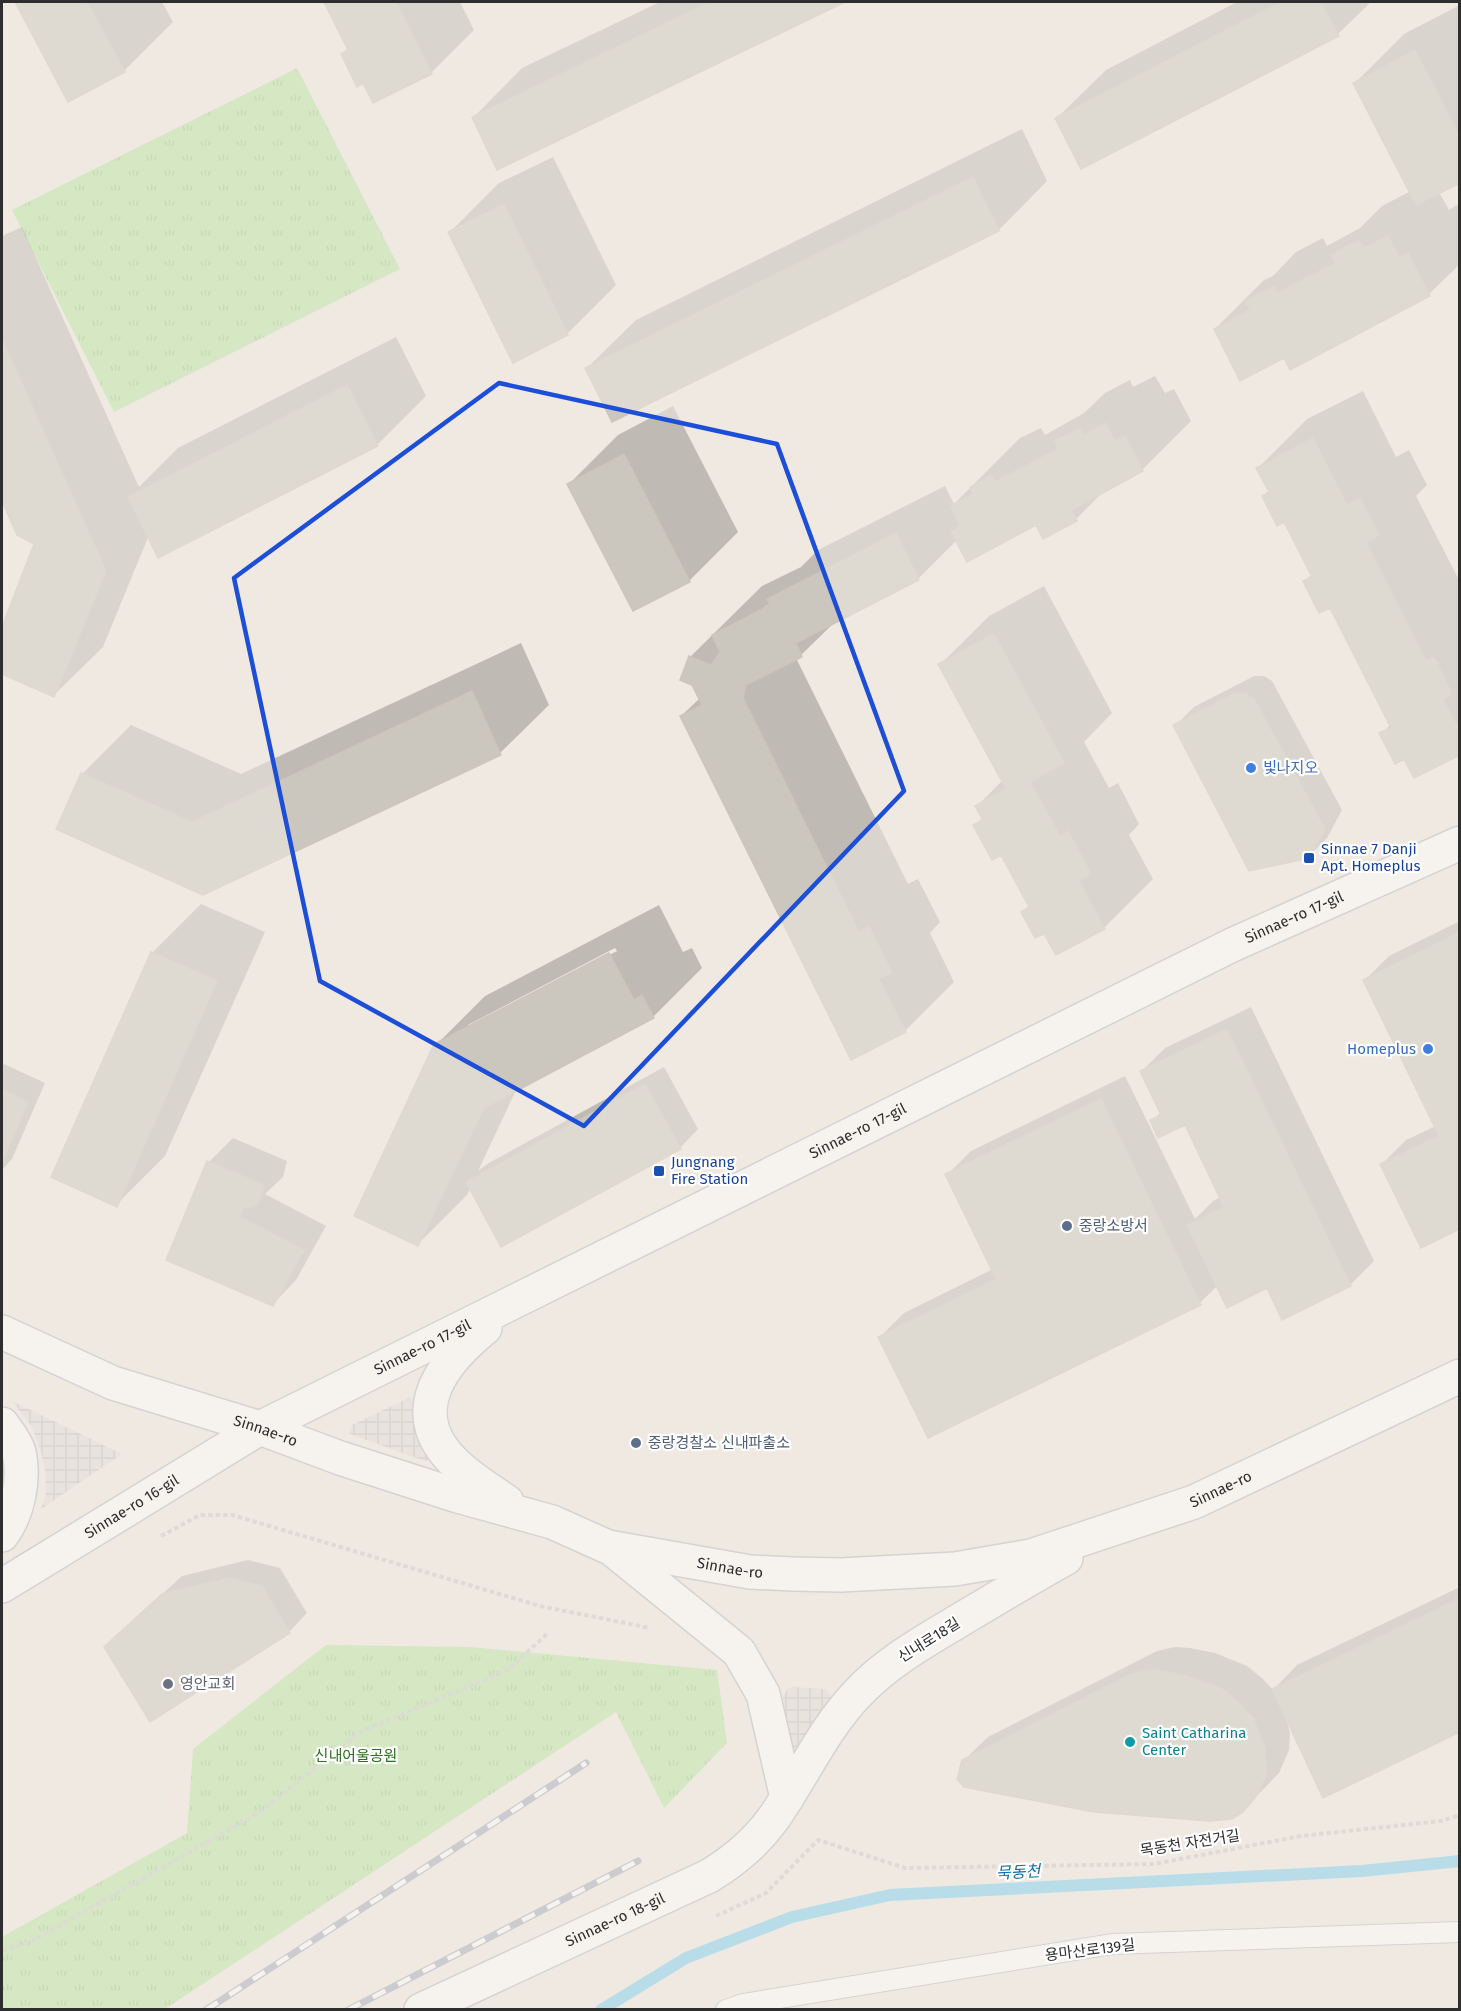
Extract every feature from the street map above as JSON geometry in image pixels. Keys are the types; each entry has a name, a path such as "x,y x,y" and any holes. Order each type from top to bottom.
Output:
{"street":[{"name":"Sinnae-ro 17-gil","path":"260,1428 1232,945 1460,843"},
{"path":"523,1298 464,1346 436,1383 430,1404 433,1428 451,1460 526,1516"},
{"name":"Sinnae-ro","path":"2,1332 113,1383 260,1428 340,1458 458,1496 552,1522 608,1547 750,1572 841,1575 955,1569 1031,1556 1194,1502 1460,1376"},
{"path":"2,1424 19,1453 17,1504 2,1535"},
{"name":"Sinnae-ro 16-gil","path":"2,1586 260,1428"},
{"name":"신내로18길","path":"787,1798 828,1730 846,1705 872,1679 907,1651 1114,1529"},
{"path":"608,1547 740,1652 763,1694 787,1798"},
{"name":"Sinnae-ro 18-gil","path":"421,2010 460,2001 709,1876 729,1864 744,1851 772,1820 787,1798"}],"lane":[{"name":"용마산로139길","path":"726,2010 743,2004 1112,1944 1460,1932"}],"path":[{"path":"162,1536 200,1515 232,1515 540,1606 658,1630"},
{"path":"2,1950 30,1942 259,1813 360,1732 508,1670 547,1634"},
{"name":"목동천 자전거길","path":"818,1840 905,1868 1154,1864 1302,1836 1441,1821 1460,1815"}],"highlighted area":[{"path":"499,383 777,444 904,791 584,1126 320,981 234,578"}],"green space":[{"path":"297,68 400,269 114,412 12,210"},
{"name":"신내어울공원","path":"326,1645 471,1647 717,1670 727,1743 664,1808 616,1712 165,2009 2,2009 2,1937 187,1833 193,1749"}],"shaded area":[{"path":"408,1398 412,1399 417,1433 422,1448 429,1458 428,1461 350,1434 352,1425"},
{"path":"12,1401 122,1454 41,1509 46,1493 41,1451 32,1427"},
{"path":"788,1688 826,1689 832,1696 801,1760 790,1752 783,1696"}],"building":[{"path":"15,2 87,2 125,72 68,102"},
{"path":"324,2 396,2 432,74 373,103 363,83 357,87 341,54 348,50"},
{"path":"710,2 845,2 497,170 472,117"},
{"path":"1281,2 1321,2 1339,36 1081,169 1055,118"},
{"path":"1415,50 1460,137 1460,183 1416,205 1353,83"},
{"path":"973,177 999,231 612,422 585,368"},
{"path":"504,204 568,335 513,363 448,232"},
{"path":"1388,236 1400,258 1408,253 1430,296 1290,370 1284,358 1240,381 1214,329 1250,310 1245,301 1274,286 1277,293 1336,263 1331,255 1359,240 1364,248"},
{"path":"2,339 106,571 54,697 2,674 2,627 34,544 17,535 2,501"},
{"path":"347,385 378,446 158,558 128,497"},
{"path":"1106,423 1115,441 1125,436 1143,471 1072,510 1077,521 1043,539 1036,525 967,562 951,532 960,526 950,506 973,494 970,487 992,475 995,482 1058,449 1054,441 1081,428 1084,435"},
{"path":"1313,438 1347,505 1360,498 1379,535 1366,542 1426,661 1434,657 1452,694 1443,699 1460,732 1460,755 1414,778 1404,759 1395,764 1379,733 1391,728 1330,608 1319,613 1303,581 1312,577 1284,522 1277,526 1262,496 1269,492 1256,468"},
{"path":"624,454 690,582 633,611 567,484"},
{"path":"896,533 919,580 796,643 802,657 746,685 743,698 859,932 869,926 892,973 879,979 906,1032 851,1060 680,716 702,705 692,685 680,680 689,656 711,665 720,652 712,635 770,605 767,599"},
{"path":"994,634 1064,763 1030,782 1060,836 1068,831 1091,874 1079,881 1105,929 1056,955 1044,934 1035,938 1021,912 1029,907 1001,855 992,860 973,825 983,820 975,806 1006,789 938,664"},
{"path":"472,691 501,755 203,895 56,829 81,773 192,822"},
{"path":"1234,694 1245,694 1254,699 1325,829 1309,858 1249,871 1173,725"},
{"name":"Homeplus","path":"1460,932 1460,1229 1421,1248 1380,1164 1439,1136 1363,980"},
{"path":"151,952 217,981 117,1207 51,1177"},
{"path":"609,953 634,1000 642,995 654,1018 484,1108 418,1246 354,1216 434,1044"},
{"path":"1227,1029 1351,1286 1282,1320 1267,1288 1227,1308 1187,1225 1224,1207 1185,1125 1158,1138 1150,1120 1161,1115 1140,1071"},
{"path":"645,1084 681,1149 501,1247 466,1182"},
{"path":"2,1089 28,1102 2,1162"},
{"name":"중랑소방서","path":"1101,1099 1201,1305 928,1438 878,1337 996,1279 945,1174"},
{"path":"207,1161 264,1185 259,1202 252,1207 243,1208 240,1217 304,1250 273,1306 166,1260"},
{"name":"영안교회","path":"229,1578 262,1586 290,1633 150,1722 104,1647 162,1594"},
{"path":"1460,1598 1460,1732 1323,1798 1272,1689"},
{"name":"Saint Catharina Center","path":"1150,1670 1190,1677 1222,1689 1253,1718 1265,1748 1266,1776 1255,1798 1243,1812 1232,1819 1209,1821 1094,1812 964,1787 957,1779 962,1760 1131,1674"}],"waterway":[{"name":"묵동천","path":"601,2010 686,1958 792,1917 890,1895 1362,1871 1460,1861"}],"railway":[{"path":"206,2010 586,1763"},
{"path":"348,2010 638,1861"}],"place":[{"name":"빛나지오","path":"1251,768"},
{"name":"Sinnae 7 Danji Apt. Homeplus","path":"1309,858"},
{"name":"Homeplus","path":"1428,1049"},
{"name":"Jungnang Fire Station","path":"659,1171"},
{"name":"중랑소방서","path":"1067,1226"},
{"name":"중랑경찰소 신내파출소","path":"636,1443"},
{"name":"영안교회","path":"168,1684"},
{"name":"Saint Catharina Center","path":"1130,1742"}]}
